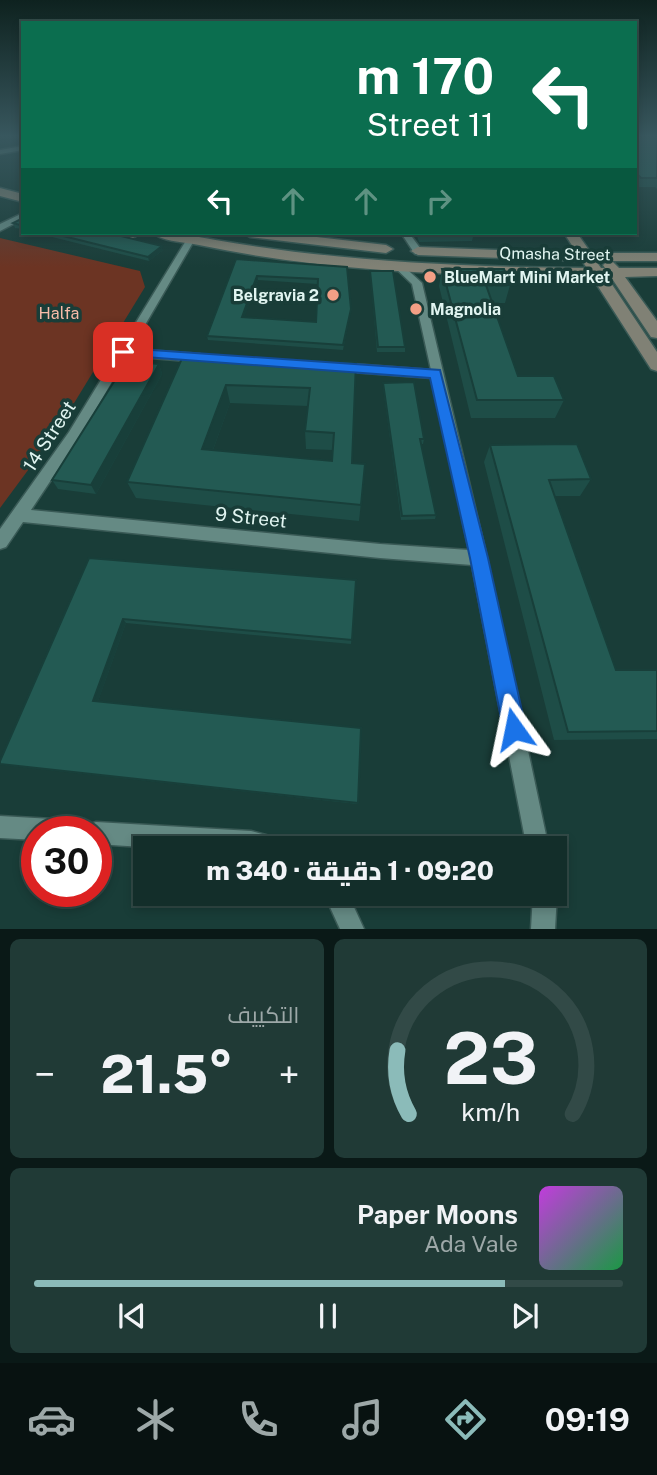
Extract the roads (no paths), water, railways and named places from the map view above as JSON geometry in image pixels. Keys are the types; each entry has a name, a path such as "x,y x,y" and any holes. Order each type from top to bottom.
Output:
{"street":[{"path":"0,192 21,197"},
{"path":"0,228 21,216"},
{"name":"Qmasha Street","path":"283,235 398,242 418,251 597,273 657,272"},
{"path":"532,264 563,247 568,235"},
{"path":"570,235 657,365"},
{"path":"589,235 657,333"},
{"name":"Qmasha Street","path":"190,236 396,264 437,267 532,264 587,257 657,257"},
{"name":"14 Street","path":"0,542 74,435 190,236"},
{"path":"398,242 418,251"},
{"path":"396,264 417,283"},
{"path":"532,264 577,280 613,298"},
{"path":"437,267 421,272 417,283 479,558 535,836"},
{"path":"123,352 217,359"},
{"path":"323,366 436,374"},
{"name":"9 Street","path":"19,514 380,551 479,558"},
{"path":"0,827 21,828"},
{"path":"112,834 148,836"},
{"path":"341,906 352,929"},
{"path":"543,929 544,906"}],"place":[{"name":"BlueMart Mini Market","path":"430,277"},
{"name":"Belgravia 2","path":"333,295"},
{"name":"Magnolia","path":"416,309"}],"park label":[{"name":"Halfa","path":"59,313"}]}
